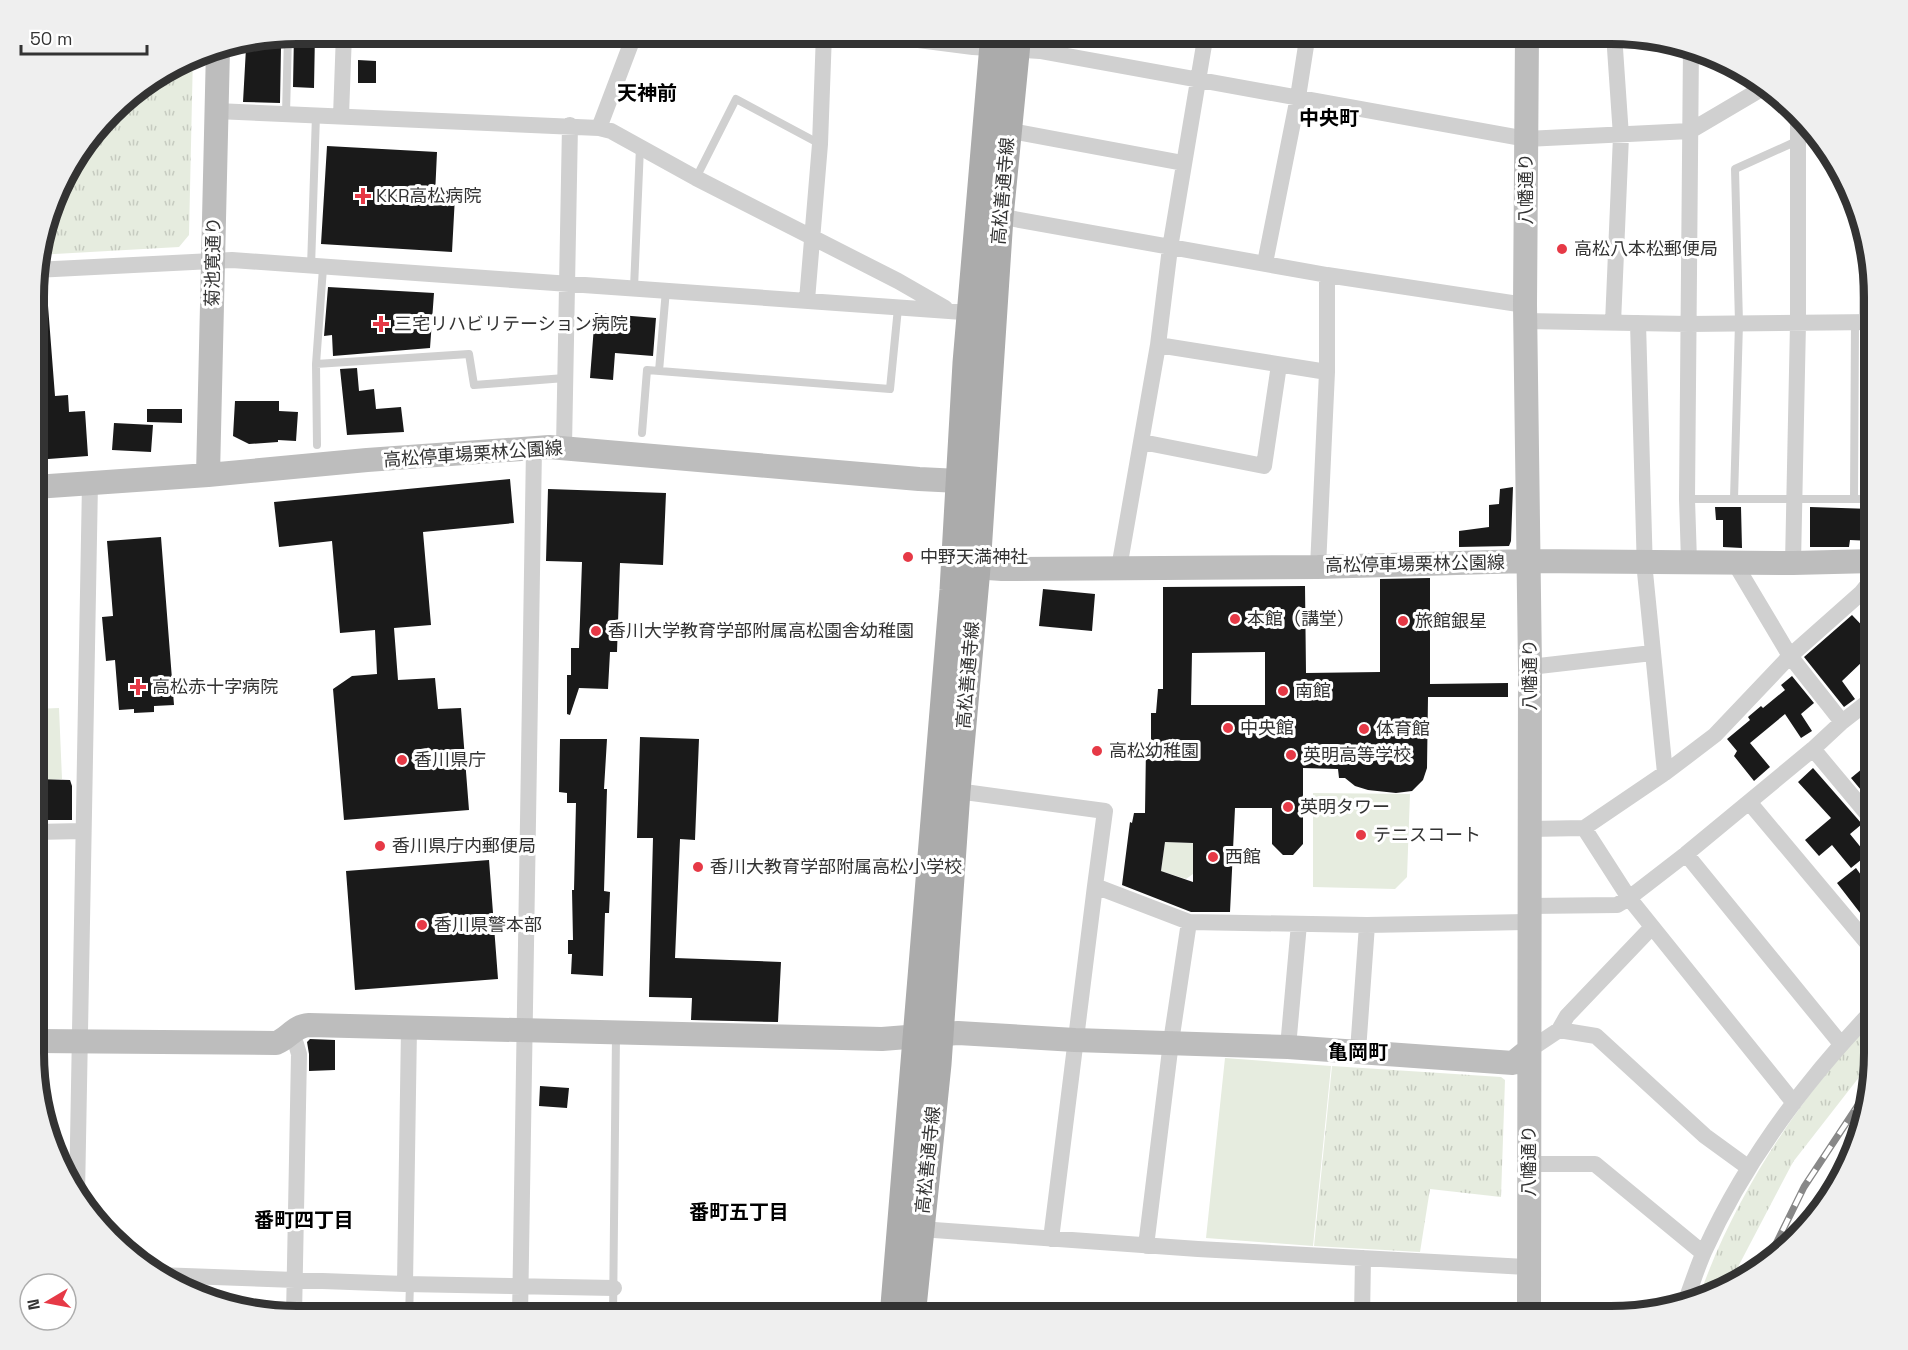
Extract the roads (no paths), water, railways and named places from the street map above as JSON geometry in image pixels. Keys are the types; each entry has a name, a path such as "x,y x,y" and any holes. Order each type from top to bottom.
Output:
{"main road":[{"name":"高松善通寺線","path":"913,1306 928,1163 928,1036 966,567 970,482 971,312 990,215 1005,44"},
{"name":"高松善通寺線","path":"894,1306 957,791 969,670 966,567"}],"street":[{"path":"341,116 344,44"},
{"path":"599,128 631,44"},
{"path":"807,300 820,144 824,44"},
{"path":"1016,44 1040,51 1198,81 1526,139 1690,131 1758,91"},
{"path":"1119,568 1158,345 1183,163 1204,44"},
{"path":"1265,263 1306,44"},
{"name":"八幡通り","path":"1521,44 1526,139 1525,313 1530,667 1529,1306"},
{"path":"1613,323 1622,136 1615,44"},
{"name":"菊池寛通り","path":"208,475 218,56"},
{"path":"1689,561 1687,499 1690,131 1696,58"},
{"path":"216,111 570,126 611,131 696,178 898,281 971,312"},
{"path":"1793,563 1798,323 1798,125"},
{"path":"564,447 570,126"},
{"path":"998,128 1183,163"},
{"path":"990,215 1328,274 1525,313 1613,323 1864,322"},
{"path":"45,269 213,261 971,312"},
{"path":"1318,567 1327,372 1328,274"},
{"path":"1638,323 1645,561 1665,773"},
{"path":"1158,345 1327,372"},
{"path":"1142,442 1264,466 1280,365"},
{"path":"520,1306 534,447"},
{"name":"高松停車場栗林公園線","path":"44,486 208,475 534,447 564,447 970,482"},
{"path":"77,1180 90,483"},
{"name":"高松停車場栗林公園線","path":"966,567 1318,567 1528,561 1793,563 1864,561"},
{"path":"1734,562 1790,656 1842,722"},
{"path":"1529,829 1584,828 1665,773 1715,735 1790,656 1864,589"},
{"path":"1530,667 1652,653"},
{"path":"1095,886 1189,922 1367,925 1529,914 1617,905 1686,854 1864,705"},
{"path":"1813,749 1864,810"},
{"path":"957,791 1105,811 1051,1239"},
{"path":"1749,802 1864,939"},
{"path":"1584,828 1629,898 1794,1103"},
{"path":"44,832 82,831"},
{"path":"1686,854 1841,1044"},
{"path":"1146,1246 1171,1042 1189,922"},
{"path":"1288,1047 1299,924"},
{"path":"1358,1051 1367,925"},
{"path":"44,1041 266,1044 281,1041 296,1027 309,1025 868,1038 958,1033 1075,1040 1288,1047 1513,1063 1559,1030 1567,1016 1652,927"},
{"path":"1688,1295 1703,1253 1749,1168 1794,1103 1841,1044 1864,1020"},
{"path":"407,1283 409,1028"},
{"path":"1559,1030 1596,1036 1705,1136 1749,1168"},
{"path":"289,1034 299,1054 294,1306"},
{"path":"1530,1164 1595,1164 1703,1253"},
{"path":"920,1228 1146,1246 1528,1267"},
{"path":"1362,1306 1363,1258"},
{"path":"190,1283 295,1280 614,1288"}],"lane":[{"path":"286,114 288,44"},
{"path":"696,178 736,99 820,144"},
{"path":"316,114 317,445"},
{"path":"1734,499 1739,323 1736,169 1797,141"},
{"path":"634,288 640,147"},
{"path":"1854,499 1864,322 1863,275"},
{"path":"659,371 666,290"},
{"path":"642,433 647,370 890,389 898,308"},
{"path":"316,364 469,354 474,385 566,378"},
{"path":"1687,499 1864,499"},
{"path":"613,1306 616,1033"},
{"path":"407,1283 408,1306"}],"water":[{"path":"134,103 135,104 122,120 111,124"}],"railway":[{"path":"1774,1247 1804,1187 1860,1102"}],"place":[{"name":"KKR高松病院","path":"363,196"},
{"name":"高松八本松郵便局","path":"1562,249"},
{"name":"三宅リハビリテーション病院","path":"381,324"},
{"name":"中野天満神社","path":"908,557"},
{"name":"本館（講堂）","path":"1235,619"},
{"name":"旅館銀星","path":"1403,621"},
{"name":"香川大学教育学部附属高松園舎幼稚園","path":"596,631"},
{"name":"高松赤十字病院","path":"138,687"},
{"name":"南館","path":"1283,691"},
{"name":"中央館","path":"1228,728"},
{"name":"体育館","path":"1364,729"},
{"name":"高松幼稚園","path":"1097,751"},
{"name":"英明高等学校","path":"1291,755"},
{"name":"香川県庁","path":"402,760"},
{"name":"英明タワー","path":"1288,807"},
{"name":"テニスコート","path":"1361,835"},
{"name":"香川県庁内郵便局","path":"380,846"},
{"name":"西館","path":"1213,857"},
{"name":"香川大教育学部附属高松小学校","path":"698,867"},
{"name":"香川県警本部","path":"422,925"}],"district":[{"name":"天神前","path":"647,93"},
{"name":"中央町","path":"1329,118"},
{"name":"亀岡町","path":"1358,1052"},
{"name":"番町五丁目","path":"739,1212"},
{"name":"番町四丁目","path":"304,1220"}]}
